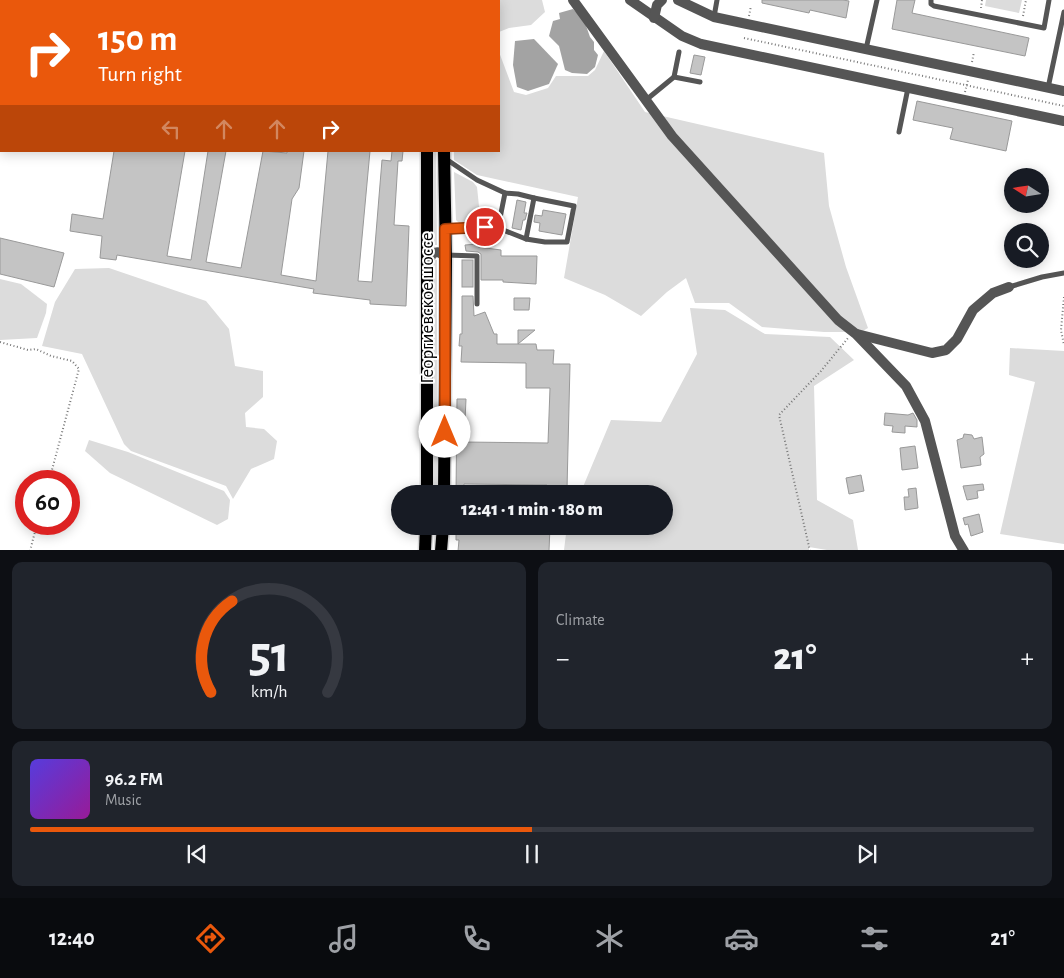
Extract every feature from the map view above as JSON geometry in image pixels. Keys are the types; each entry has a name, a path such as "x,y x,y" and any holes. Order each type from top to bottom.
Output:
{"main road":[{"name":"Георгиевское шоссе","path":"427,152 427,485"},
{"name":"Георгиевское шоссе","path":"444,155 446,257 444,485"},
{"path":"425,550 426,535"},
{"path":"441,550 442,535"}],"street":[{"path":"573,0 672,136 838,320 855,333 906,386 925,421 955,536 964,550"},
{"path":"630,0 682,36 702,44 1064,121"},
{"path":"654,18 657,5 662,0"},
{"path":"678,0 714,17 1064,91"},
{"path":"428,260 432,254 438,252 446,257"},
{"path":"855,333 932,353 946,350 957,339 973,310 993,293 1009,287"}],"lane":[{"path":"714,17 717,0"},
{"path":"866,49 877,0"},
{"path":"931,0 931,4 934,6 1044,28 1049,0"},
{"path":"1048,88 1064,12"},
{"path":"646,100 674,78 679,52"},
{"path":"674,78 700,82"},
{"path":"899,132 908,88"},
{"path":"444,155 477,180 504,193 518,194 574,206 567,242 545,242 526,238 498,228 473,226 445,229"},
{"path":"498,228 504,193"},
{"path":"526,238 534,198"},
{"path":"446,257 477,256 477,304"},
{"path":"1009,287 1042,277 1064,273"}],"path":[{"path":"979,15 982,0"},
{"path":"1022,23 1026,0"},
{"path":"749,17 751,6"},
{"path":"743,44 744,38 1064,106"},
{"path":"971,65 974,52"},
{"path":"965,94 968,77"},
{"path":"1064,297 1061,330 1064,345"},
{"path":"810,550 779,415 855,333"},
{"path":"0,342 28,350 36,349 51,356 72,361 79,369 52,470"},
{"path":"30,550 35,535"}],"shaded area":[{"path":"500,0 542,0 545,12 531,25 509,28 500,32"},
{"path":"986,0 1022,0 1019,13 985,6"},
{"path":"573,9 584,20 590,37 594,42 594,50 598,55 595,67 587,74 572,73 565,70 559,46 549,36 553,21 560,19 559,13"},
{"path":"534,39 558,64 549,84 528,91 517,87 513,65 515,41"},
{"path":"604,51 645,112 824,153 829,206 846,267 868,328 861,332 824,332 762,327 729,303 695,303 686,278 667,292 641,316 605,295 564,278 578,197 477,175 454,160 454,152 500,152 500,55 514,92 526,95 548,88 556,76 588,76 595,70"},
{"path":"432,152 436,152 437,245 433,245"},
{"path":"454,172 473,182 477,187 480,216 477,220 459,223 456,220"},
{"path":"433,260 437,260 437,485 433,485"},
{"path":"109,268 206,301 229,329 235,366 263,371 263,397 245,413 246,427 264,429 277,441 274,459 251,469 233,499 226,486 131,451 124,444 82,354 42,346 55,302 75,269"},
{"path":"0,279 21,284 47,304 46,313 37,338 0,340"},
{"path":"690,308 725,310 765,334 830,337 854,360 814,386 817,500 853,520 858,550 827,550 809,547 809,550 564,550 566,535 673,535 673,485 584,485 611,420 661,422 697,354"},
{"path":"1010,348 1064,351 1064,544 1000,534 1035,382 1009,375"},
{"path":"89,440 128,452 224,491 230,500 228,519 217,525 110,473 85,451"}],"building":[{"path":"762,0 849,1 846,18 810,10 809,13 762,3"},
{"path":"897,0 915,0 912,13 1029,38 1025,56 892,29"},
{"path":"694,55 705,57 701,75 690,73"},
{"path":"917,101 1012,121 1006,151 950,139 953,128 913,120"},
{"path":"114,152 185,152 167,256 191,260 208,152 226,152 206,262 241,268 263,152 304,152 299,188 292,199 281,275 316,281 328,152 370,152 358,281 372,282 382,160 391,161 392,152 403,152 402,161 398,161 394,225 409,226 406,306 370,304 370,300 313,293 314,289 117,255 116,260 100,258 102,236 70,231 72,214 103,219"},
{"path":"517,200 526,202 524,213 527,213 521,230 512,228"},
{"path":"543,210 566,214 562,235 539,231 540,223 534,222 535,215 542,216"},
{"path":"0,238 64,253 54,287 0,274"},
{"path":"478,244 478,247 501,250 501,256 537,256 536,284 503,282 503,280 481,280 481,254 466,251 465,245"},
{"path":"462,260 473,260 473,287 462,287"},
{"path":"462,296 473,296 474,316 485,312 494,334 497,334 497,344 536,344 537,350 554,350 553,364 570,364 567,485 456,485 457,399 466,399 464,442 548,443 550,388 526,388 526,363 461,362 462,346 459,346 460,334 462,334"},
{"path":"514,298 530,298 529,310 514,310"},
{"path":"518,330 535,330 518,344"},
{"path":"885,413 908,415 913,413 917,420 917,427 905,426 905,433 892,432 893,426 884,425"},
{"path":"964,434 972,435 974,439 982,437 984,454 980,457 981,465 961,468 957,440 963,438"},
{"path":"915,446 918,468 902,470 900,448"},
{"path":"861,475 864,491 849,494 846,478"},
{"path":"983,484 984,490 977,491 978,498 967,500 963,486"},
{"path":"916,488 918,508 905,510 904,497 909,497 908,489"},
{"path":"979,514 983,532 971,536 968,524 965,525 963,518"},
{"path":"456,535 550,535 549,550 458,550 459,540 456,540"}],"route":[{"path":"445,432 445,229 473,226 485,227"}]}
